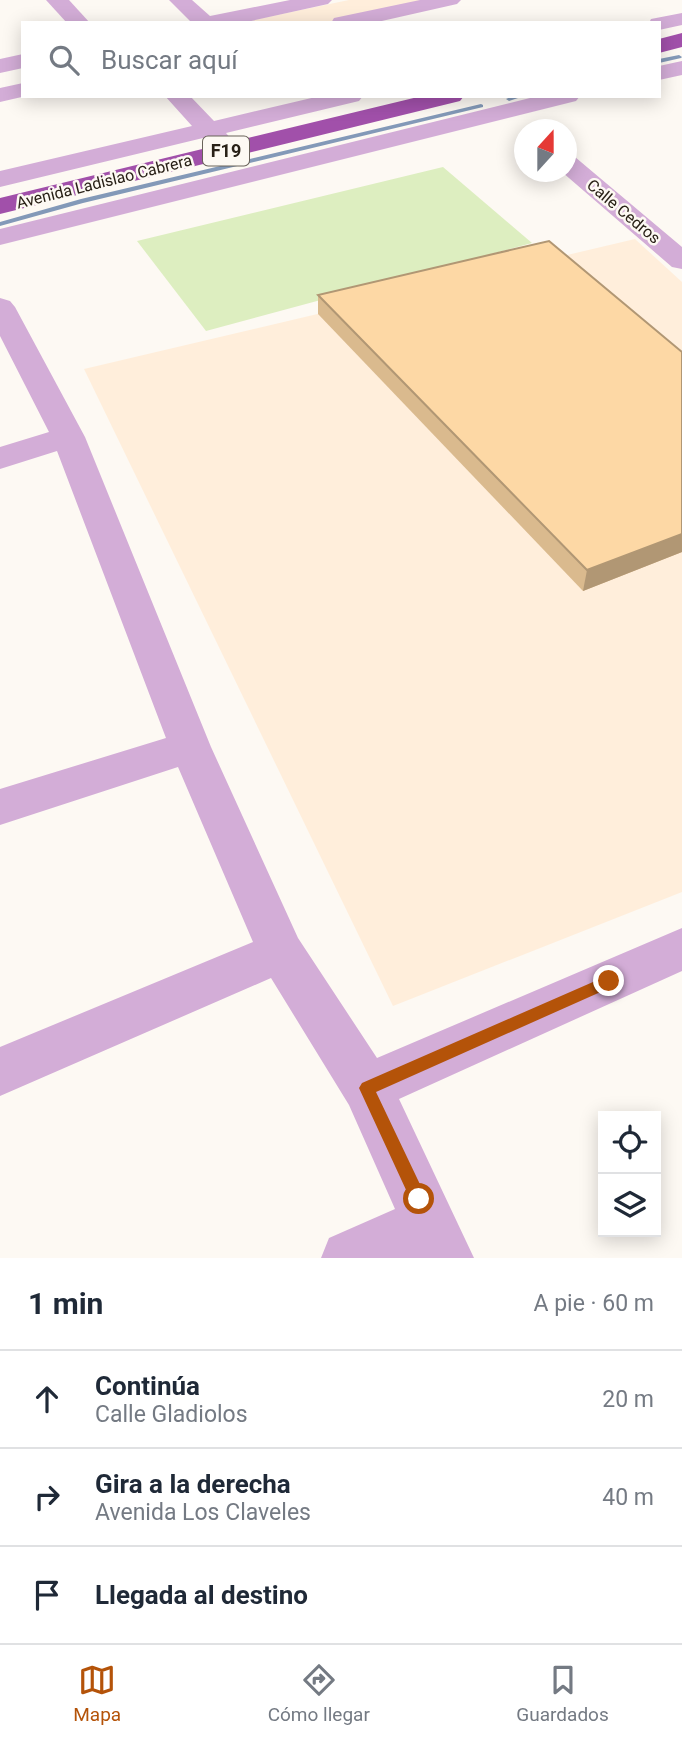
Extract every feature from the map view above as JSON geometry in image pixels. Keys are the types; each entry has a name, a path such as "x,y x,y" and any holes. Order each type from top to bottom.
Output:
{"highway":[{"path":"661,45 682,40"},
{"name":"Avenida Ladislao Cabrera","path":"0,206 444,98"}],"street":[{"path":"57,0 77,21"},
{"path":"180,0 203,21"},
{"path":"220,21 321,0"},
{"path":"351,21 450,0"},
{"path":"661,24 682,19"},
{"path":"0,66 21,61"},
{"path":"661,73 682,68"},
{"path":"0,95 21,90"},
{"path":"179,98 229,150"},
{"path":"0,179 343,98"},
{"path":"0,237 497,104 550,98"},
{"path":"497,104 515,119"},
{"name":"Calle Cedros","path":"577,171 682,261"},
{"path":"4,325 68,437 190,747 281,953 367,1088 438,1240 349,1258"},
{"path":"0,458 68,437"},
{"path":"0,807 190,747"},
{"path":"367,1088 682,949"},
{"path":"0,1072 281,953"}],"shaded area":[{"path":"349,0 435,0 336,21 249,21"},
{"path":"635,239 682,282 682,892 393,1006 84,369"}],"green space":[{"path":"443,167 532,243 206,331 137,241"}],"building":[{"path":"549,241 682,352 682,534 587,570 318,295"}],"waterway":[{"path":"661,61 679,57"},
{"path":"509,99 513,98"},
{"path":"0,224 81,201 481,106"}],"route":[{"path":"419,1199 367,1088 609,981"}]}
